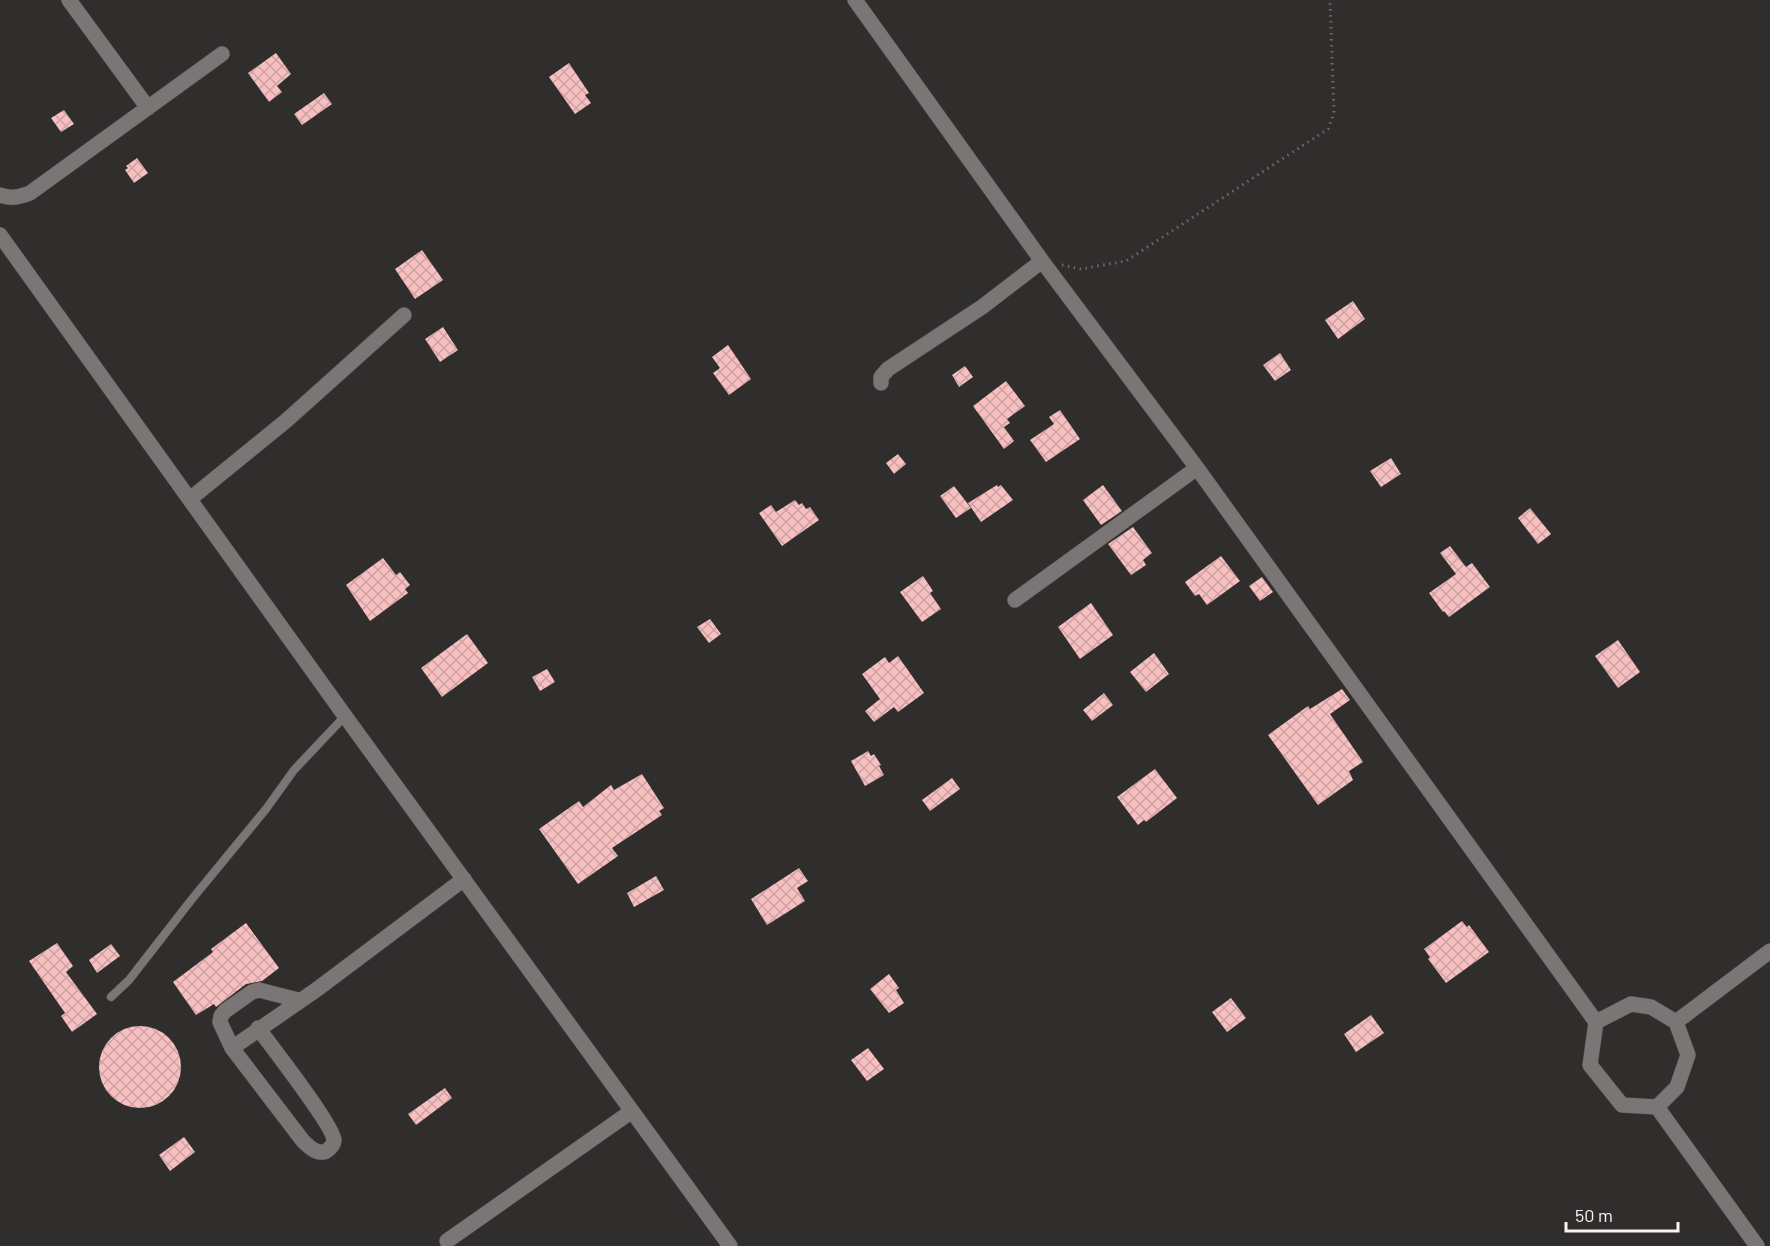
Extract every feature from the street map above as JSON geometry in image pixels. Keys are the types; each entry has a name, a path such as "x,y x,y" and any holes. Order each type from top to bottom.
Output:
{"street":[{"path":"69,0 148,108"},
{"path":"855,0 1042,261 1197,468 1596,1022 1590,1065 1622,1105 1657,1107 1677,1087 1688,1055 1676,1022 1651,1007 1631,1004 1596,1022"},
{"path":"0,195 18,197 30,193 222,54"},
{"path":"0,235 345,716 730,1246"},
{"path":"881,383 881,377 888,369 982,307 1042,261"},
{"path":"190,500 287,420 404,315"},
{"path":"1015,600 1197,468"},
{"path":"232,1048 298,1000 316,990 464,879"},
{"path":"1676,1022 1770,951"},
{"path":"258,1028 328,1125 334,1140 333,1146 326,1151 320,1153 312,1150 303,1141 232,1048 220,1022 225,1011 252,992 259,990 298,1000"},
{"path":"1657,1107 1758,1246"},
{"path":"447,1241 632,1111"}],"lane":[{"path":"111,997 129,980 266,809 294,770 345,716"}],"path":[{"path":"1042,261 1081,268 1126,261 1328,129 1334,113 1330,0"}],"building":[{"path":"276,53 291,74 277,86 282,92 269,102 248,73"},
{"path":"569,63 589,93 585,95 591,103 575,114 549,77"},
{"path":"324,93 332,104 302,125 294,114"},
{"path":"64,110 74,124 61,132 51,118"},
{"path":"137,158 148,173 134,183 125,170 128,168 126,166"},
{"path":"422,250 443,280 415,299 395,269"},
{"path":"1353,301 1365,319 1338,339 1325,320"},
{"path":"443,327 458,350 440,362 425,339"},
{"path":"728,345 751,379 729,395 713,373 720,368 712,357"},
{"path":"1280,353 1291,370 1275,381 1263,365"},
{"path":"965,366 973,377 959,387 952,375"},
{"path":"1006,381 1025,406 1007,419 1010,423 1004,427 1014,441 1004,449 973,406"},
{"path":"1060,410 1080,439 1046,462 1030,440 1054,424 1049,417"},
{"path":"898,454 906,464 894,474 886,463"},
{"path":"1391,458 1401,474 1381,487 1370,471"},
{"path":"997,485 998,487 1001,485 1013,500 981,522 968,503"},
{"path":"1103,485 1122,511 1101,525 1083,500"},
{"path":"954,486 971,508 956,518 940,496"},
{"path":"795,500 799,505 802,503 806,509 810,507 819,520 782,546 759,513 771,505 776,512"},
{"path":"1530,508 1551,534 1538,544 1518,518"},
{"path":"1133,527 1152,553 1143,560 1146,565 1131,575 1108,544"},
{"path":"1450,546 1466,567 1472,563 1490,587 1449,617 1429,593 1456,574 1440,553"},
{"path":"1221,556 1240,581 1207,605 1199,594 1195,596 1185,582"},
{"path":"383,558 396,575 400,572 410,585 405,589 408,593 370,621 346,585"},
{"path":"923,576 933,591 930,593 941,609 922,622 900,592"},
{"path":"1262,577 1273,592 1260,601 1249,586"},
{"path":"1091,603 1113,635 1080,659 1058,627"},
{"path":"710,619 721,634 709,643 697,627"},
{"path":"467,634 488,663 442,697 421,668"},
{"path":"1618,640 1640,672 1618,688 1595,656"},
{"path":"1154,653 1169,674 1146,692 1130,672"},
{"path":"898,656 924,693 898,712 894,707 874,722 865,711 880,699 862,674 885,657 889,663"},
{"path":"547,669 555,682 540,691 532,677"},
{"path":"1342,689 1350,700 1330,714 1363,762 1349,771 1353,780 1318,805 1268,735 1308,706 1310,709"},
{"path":"1104,693 1113,705 1092,721 1083,710"},
{"path":"868,751 871,756 874,754 884,775 865,786 851,761"},
{"path":"1155,769 1177,798 1146,822 1144,820 1138,825 1117,797"},
{"path":"642,774 664,808 659,811 662,815 612,848 618,856 578,884 539,829 579,801 583,807 611,785 614,790"},
{"path":"952,778 960,789 930,811 922,800"},
{"path":"799,868 808,881 797,888 805,901 767,925 751,899"},
{"path":"656,876 664,890 634,907 627,893"},
{"path":"1462,921 1467,927 1469,925 1489,952 1446,983 1428,959 1430,957 1424,949"},
{"path":"246,923 279,968 262,981 246,984 216,1007 214,1004 196,1015 173,982 213,952 211,949"},
{"path":"57,943 73,966 66,972 97,1014 72,1032 61,1016 65,1013 29,961"},
{"path":"111,944 120,956 97,973 89,960"},
{"path":"889,974 899,988 896,990 904,1003 889,1013 870,989"},
{"path":"1231,998 1246,1018 1227,1032 1212,1012"},
{"path":"1371,1015 1384,1033 1356,1052 1344,1034"},
{"path":"140,1026 156,1029 169,1038 178,1051 181,1067 178,1083 169,1096 156,1105 140,1108 124,1105 111,1096 102,1083 99,1067 102,1051 111,1038 124,1029"},
{"path":"868,1048 884,1069 867,1081 851,1060"},
{"path":"445,1088 452,1098 416,1125 408,1114"},
{"path":"184,1137 195,1152 170,1171 159,1155"}]}
